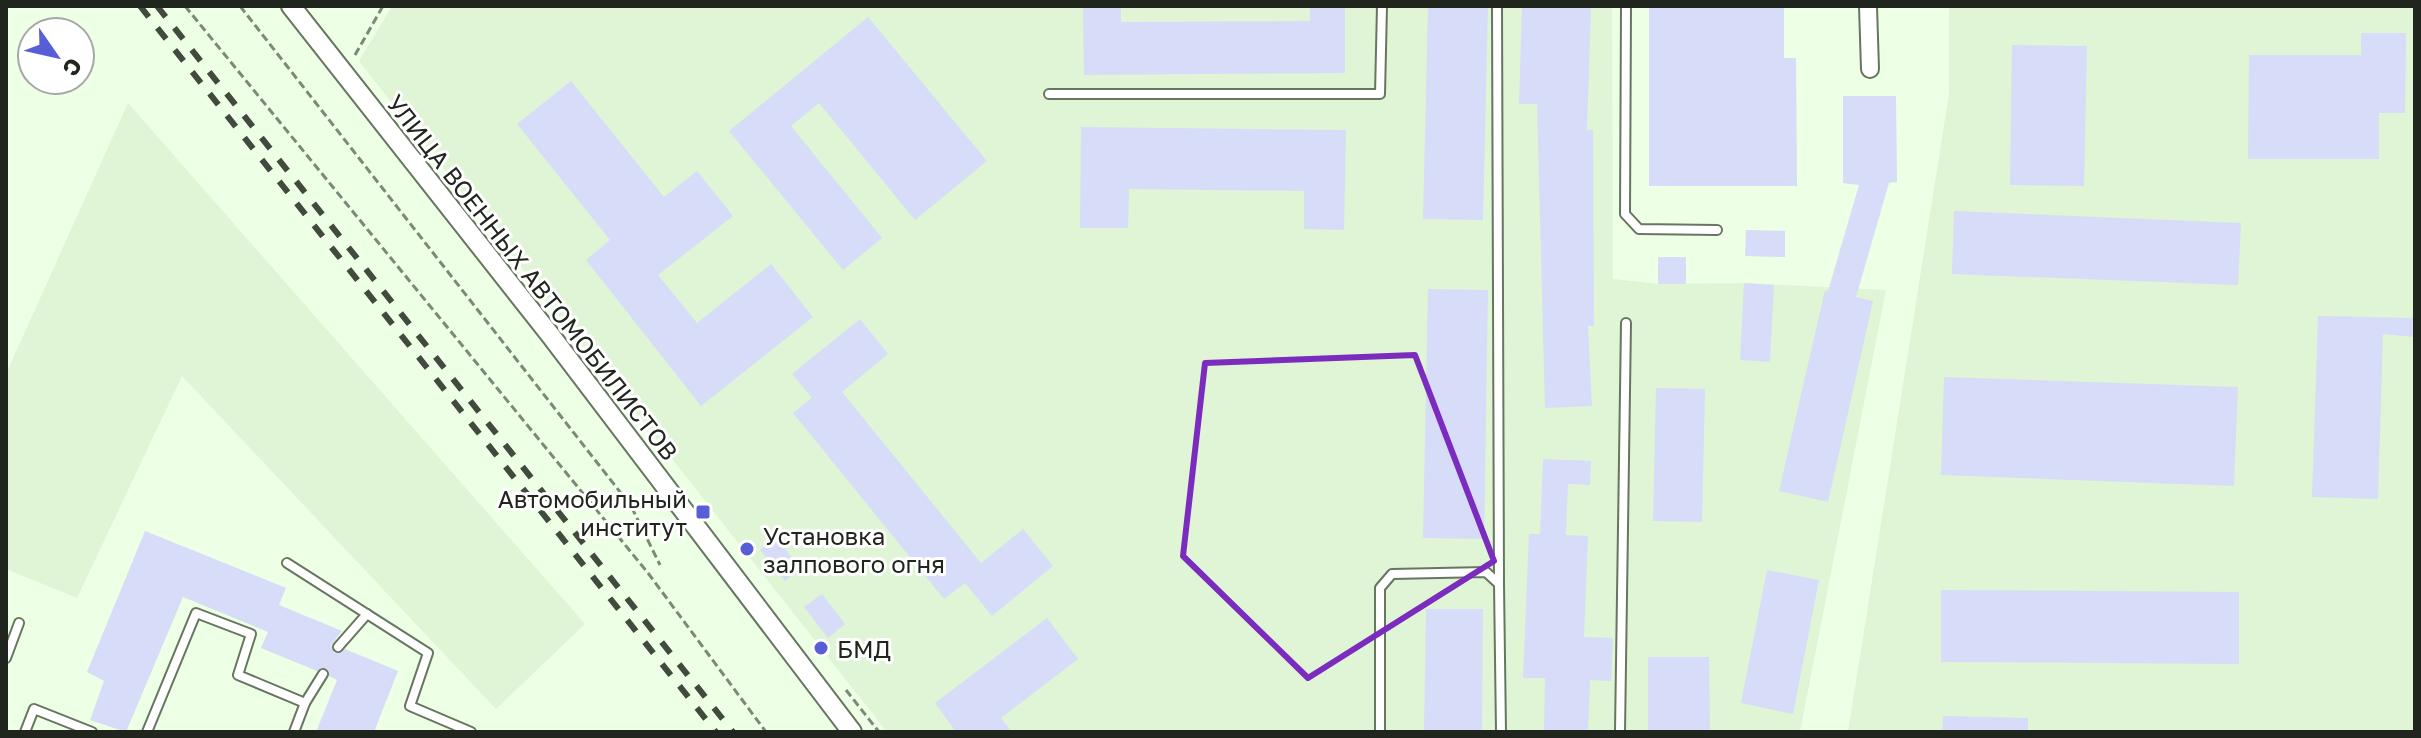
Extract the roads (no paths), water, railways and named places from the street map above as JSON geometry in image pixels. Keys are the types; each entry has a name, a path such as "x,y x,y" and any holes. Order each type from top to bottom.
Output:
{"street":[{"name":"УЛИЦА ВОЕННЫХ АВТОМОБИЛИСТОВ","path":"291,6 551,336 852,732"},
{"path":"1868,6 1870,69"}],"lane":[{"path":"1049,94 1380,94 1382,6"},
{"path":"1497,6 1501,732"},
{"path":"1626,6 1625,214 1639,229 1717,230"},
{"path":"1620,732 1626,323"},
{"path":"287,563 428,653 410,706 471,732"},
{"path":"1380,732 1380,588 1392,574 1486,572 1499,584"},
{"path":"147,732 196,613 251,634 238,675 305,703"},
{"path":"338,647 367,614"},
{"path":"6,658 19,623"},
{"path":"294,732 305,703 323,674"},
{"path":"25,732 34,709 92,732"}],"railway":[{"path":"140,6 716,732"},
{"path":"157,6 733,732"}],"place":[{"name":"Автомобильный институт","path":"703,512"},
{"name":"Установка залпового огня","path":"747,549"},
{"name":"БМД","path":"821,648"}]}
